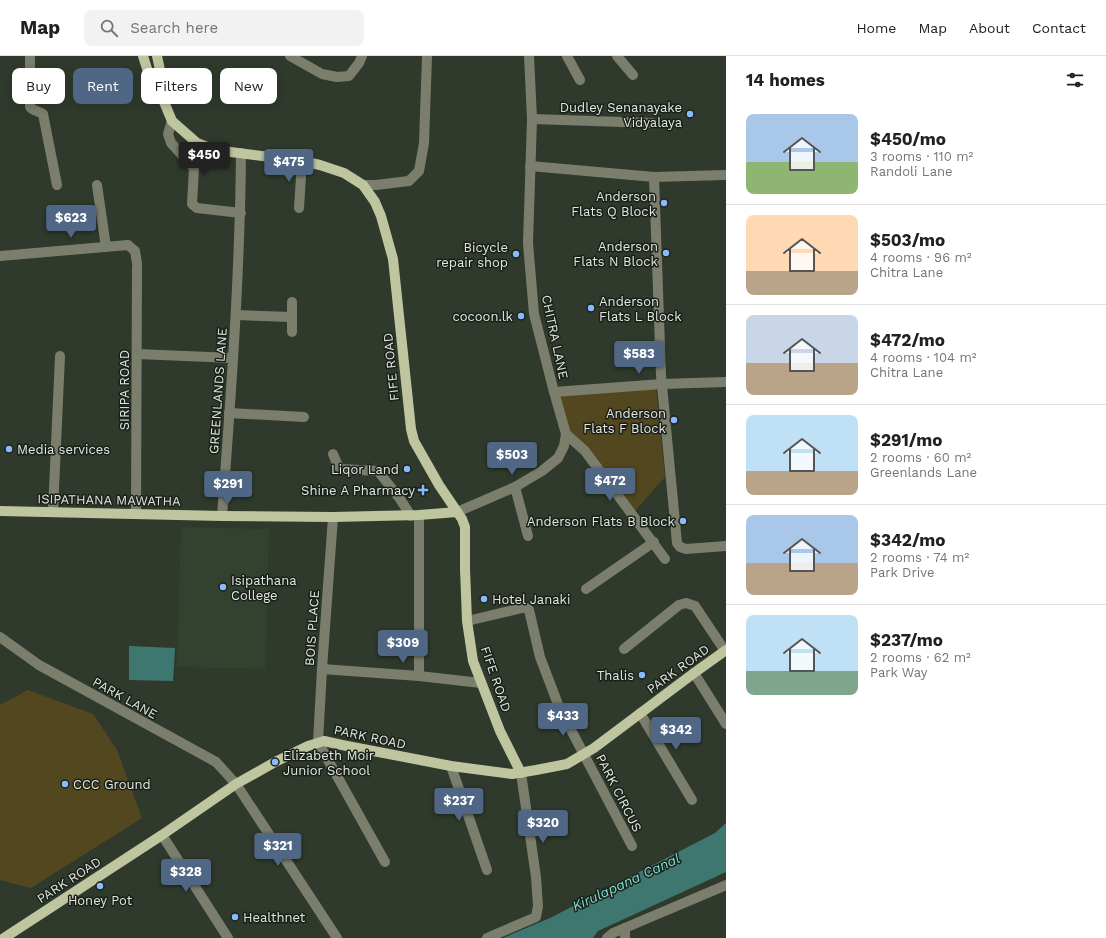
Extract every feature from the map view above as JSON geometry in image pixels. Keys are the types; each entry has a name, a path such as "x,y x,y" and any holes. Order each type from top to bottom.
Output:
{"main road":[{"name":"FIFE ROAD","path":"143,56 147,68"},
{"name":"FIFE ROAD","path":"157,56 159,68"},
{"name":"FIFE ROAD","path":"165,104 172,121 197,142 215,150 302,161 344,173 363,185 375,202 381,216 393,259 411,430 414,441 439,485 462,519 465,527 467,621 473,661 500,730 521,772"},
{"name":"ISIPATHANA MAWATHA","path":"0,511 333,517 415,516 457,512"},
{"name":"PARK ROAD","path":"4,938 162,836 236,784 277,761 318,742 324,740 451,766 512,774 567,764 594,748 726,650"}],"street":[{"path":"30,56 30,107 43,114 57,185"},
{"path":"290,56 322,74 337,78 349,76 359,64 362,56"},
{"path":"363,185 409,181 419,171 424,143 427,56"},
{"name":"CHITRA LANE","path":"529,56 532,119 528,243 534,314 566,434"},
{"path":"567,56 580,80"},
{"path":"617,56 633,75"},
{"path":"532,119 652,123"},
{"path":"172,121 168,134 171,143 194,168 192,204 197,208 241,213"},
{"name":"GREENLANDS LANE","path":"222,516 234,358 241,213 241,153"},
{"path":"299,208 302,161"},
{"path":"530,166 654,177 726,175"},
{"path":"654,177 662,384 677,543 680,547 686,549 726,546"},
{"path":"0,256 106,247 97,185"},
{"name":"SIRIPA ROAD","path":"106,247 128,246 135,251 137,265 136,514"},
{"path":"292,302 292,332"},
{"path":"236,315 292,317"},
{"path":"137,354 234,358"},
{"path":"53,511 60,356"},
{"path":"554,392 662,384 726,382"},
{"path":"229,413 304,417"},
{"path":"457,512 515,487 542,471 558,458 564,446 566,434"},
{"path":"566,434 585,451 654,542 665,559"},
{"path":"333,454 338,466 341,469 378,471 415,516 418,676"},
{"path":"515,487 528,536"},
{"name":"BOIS PLACE","path":"318,742 333,517"},
{"path":"586,589 654,542"},
{"path":"624,649 679,605 686,603 695,606 726,650"},
{"name":"PARK CIRCUS","path":"467,621 522,608 529,610 540,657 559,708 632,846"},
{"name":"PARK LANE","path":"0,637 39,665 216,762 236,784 337,938"},
{"path":"322,669 418,676 481,684"},
{"path":"694,673 726,724"},
{"path":"640,713 692,800"},
{"path":"318,742 385,862"},
{"path":"451,766 487,870"},
{"path":"487,938 536,917 538,906 536,877 521,772"},
{"path":"162,836 228,938"},
{"path":"607,938 613,933 625,933 726,885"}],"shaded area":[{"path":"656,387 665,477 633,513 585,450 565,442 556,394"},
{"name":"Isipathana College","path":"181,527 269,529 265,669 177,667"},
{"name":"CCC Ground","path":"28,690 93,714 117,750 142,818 31,888 0,880 0,705"}],"water":[{"path":"129,646 175,648 173,681 129,680"},
{"name":"Kirulapana Canal","path":"726,823 726,872 598,931 593,938 503,938 550,918 715,833"}],"place":[{"name":"Dudley Senanayake Vidyalaya","path":"690,114"},
{"name":"Anderson Flats Q Block","path":"664,203"},
{"name":"Anderson Flats N Block","path":"666,253"},
{"name":"Bicycle repair shop","path":"516,254"},
{"name":"Anderson Flats L Block","path":"591,308"},
{"name":"cocoon.lk","path":"521,316"},
{"name":"Anderson Flats F Block","path":"674,420"},
{"name":"Media services","path":"9,449"},
{"name":"Liqor Land","path":"407,469"},
{"name":"Shine A Pharmacy","path":"423,490"},
{"name":"Anderson Flats B Block","path":"683,521"},
{"name":"Isipathana College","path":"223,587"},
{"name":"Hotel Janaki","path":"484,599"},
{"name":"Thalis","path":"642,675"},
{"name":"Elizabeth Moir Junior School","path":"275,762"},
{"name":"CCC Ground","path":"65,784"},
{"name":"Honey Pot","path":"100,886"},
{"name":"Healthnet","path":"235,917"}]}
